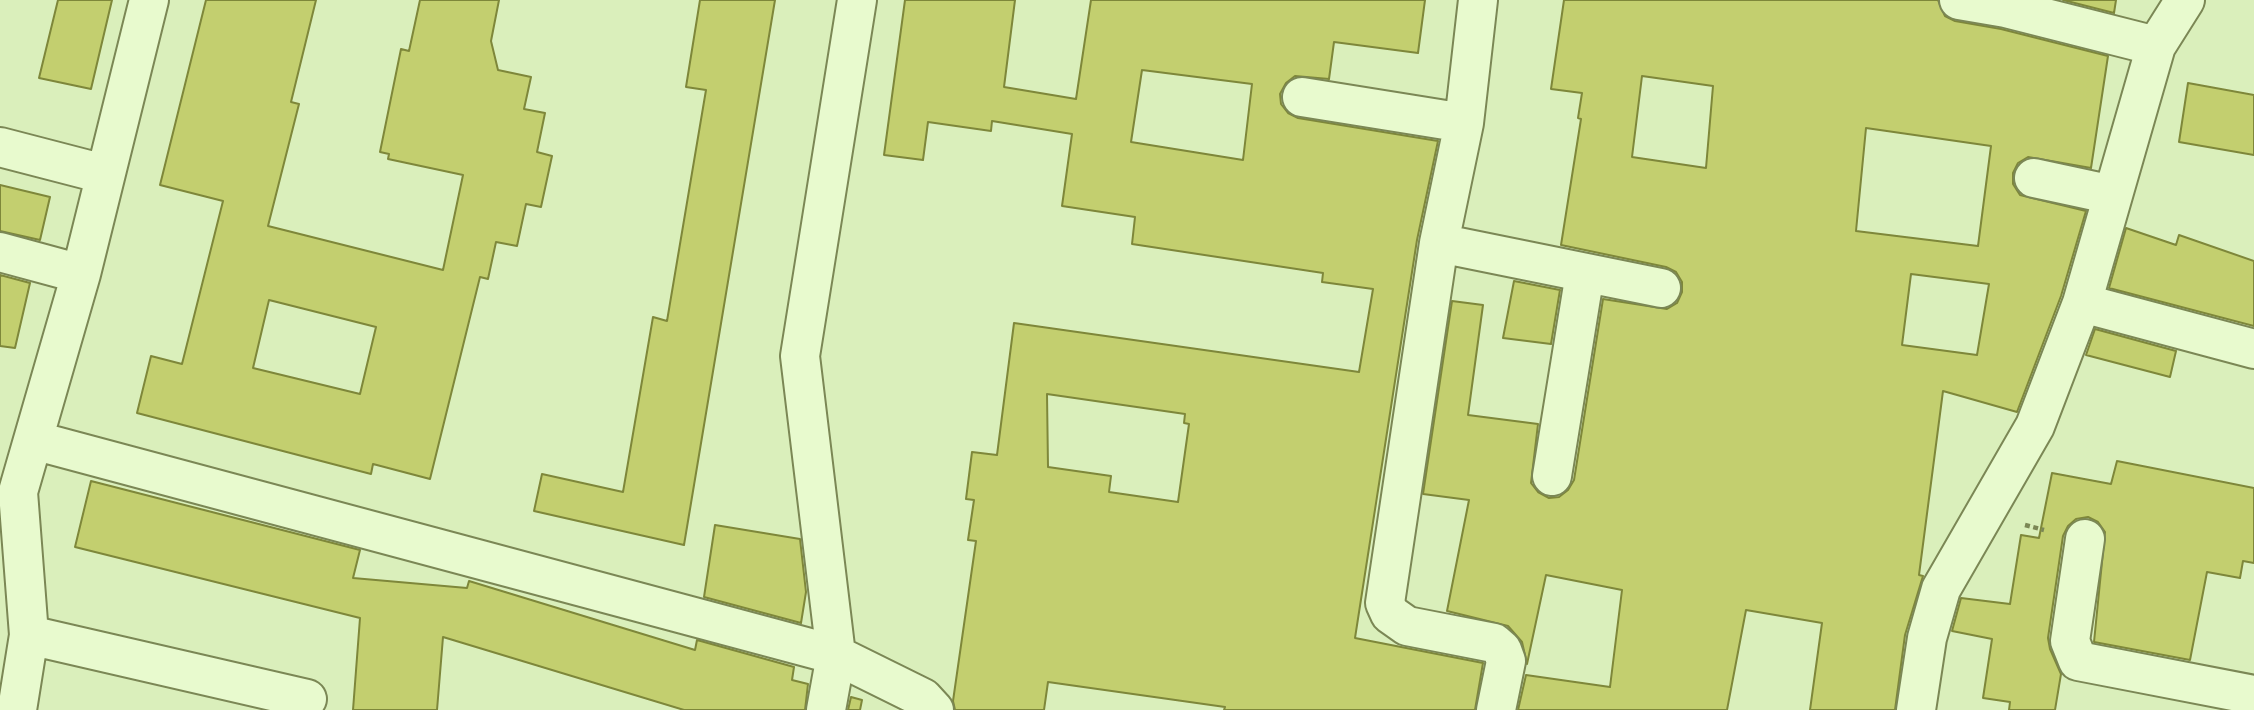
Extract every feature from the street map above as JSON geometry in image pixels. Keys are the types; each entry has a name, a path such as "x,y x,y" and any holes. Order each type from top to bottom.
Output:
{"lane":[{"path":"17,710 29,635 9,491 33,440 81,274 149,0"},
{"path":"826,710 836,655 800,356 857,0"},
{"path":"1478,0 1464,123 1439,243 1385,603 1390,614 1407,626 1494,643 1502,650 1506,661 1496,710"},
{"path":"1959,0 2006,8 2156,46"},
{"path":"1916,710 1927,638 1941,589 2035,426 2082,303 2156,46 2185,0"},
{"path":"1302,97 1464,123"},
{"path":"0,148 104,174"},
{"path":"2034,178 2113,195"},
{"path":"1439,243 1661,288"},
{"path":"0,252 81,274"},
{"path":"1552,476 1585,273"},
{"path":"2082,303 2254,349"},
{"path":"33,440 836,655 923,698 934,710"},
{"path":"2085,539 2070,641 2078,661 2254,695"},
{"path":"29,635 307,699"}],"path":[{"path":"1984,516 2085,539"}],"building":[{"path":"58,0 112,0 91,89 39,78"},
{"path":"206,0 316,0 291,102 299,104 268,226 443,270 463,175 388,159 389,154 380,152 401,49 409,51 420,0 499,0 491,41 498,70 531,77 524,109 545,113 537,152 552,156 541,207 526,204 517,246 496,242 488,279 480,277 430,479 373,464 371,474 137,413 151,356 182,364 223,201 160,185","holes":["269,300 376,327 360,394 253,368"]},
{"path":"700,0 775,0 684,545 534,511 542,474 623,492 653,317 667,321 706,90 686,87"},
{"path":"905,0 1015,0 1004,87 1076,99 1091,0 1425,0 1418,53 1334,42 1329,79 1295,76 1286,83 1280,94 1281,104 1288,113 1298,118 1438,141 1417,240 1355,638 1483,663 1475,710 1224,710 1225,707 1048,682 1044,710 955,710 953,701 976,541 968,540 974,500 966,499 972,452 997,455 1014,323 1359,372 1373,289 1322,282 1323,273 1132,244 1135,217 1062,206 1072,134 992,121 991,131 928,122 923,160 884,155","holes":["1142,70 1252,84 1243,160 1131,142","1047,394 1185,414 1184,423 1189,424 1178,502 1109,492 1111,476 1048,467"]},
{"path":"1564,0 1938,0 1945,16 1955,21 2001,29 2108,56 2091,168 2028,157 2018,163 2013,173 2013,184 2020,195 2086,211 2061,296 2017,412 1943,391 1919,575 1923,576 1905,635 1895,710 1810,710 1822,623 1746,610 1727,710 1518,710 1526,675 1610,687 1622,590 1546,575 1527,664 1522,642 1508,626 1447,611 1469,500 1423,494 1452,301 1483,305 1468,415 1538,424 1531,483 1538,492 1549,498 1559,497 1568,490 1574,480 1603,299 1667,309 1677,303 1682,292 1682,282 1676,272 1666,267 1561,245 1581,119 1578,118 1582,93 1551,89","holes":["1642,76 1713,86 1706,168 1632,157","1866,128 1991,146 1978,246 1856,231","1911,274 1989,284 1977,355 1902,345"]},
{"path":"2063,0 2116,0 2114,13"},
{"path":"2188,83 2254,95 2254,155 2179,142"},
{"path":"0,185 50,197 40,240 0,231"},
{"path":"2126,228 2176,245 2179,235 2254,261 2254,326 2109,288"},
{"path":"0,275 30,283 15,348 0,346"},
{"path":"1514,281 1560,290 1551,344 1503,338"},
{"path":"2095,329 2176,351 2170,377 2086,355"},
{"path":"2117,461 2254,488 2254,563 2243,561 2240,578 2207,572 2190,660 2094,642 2105,532 2098,522 2088,517 2076,519 2068,526 2063,536 2048,638 2061,674 2055,710 2009,710 2010,702 1983,698 1992,639 1952,631 1961,598 2010,604 2021,535 2039,538 2052,473 2111,484"},
{"path":"91,481 360,550 353,578 467,588 469,581 695,650 697,640 794,667 792,680 808,684 805,710 684,710 443,637 437,710 353,710 360,618 75,547"},
{"path":"715,525 800,539 806,592 801,623 704,597"},
{"path":"851,697 862,700 860,710 848,710"}]}
